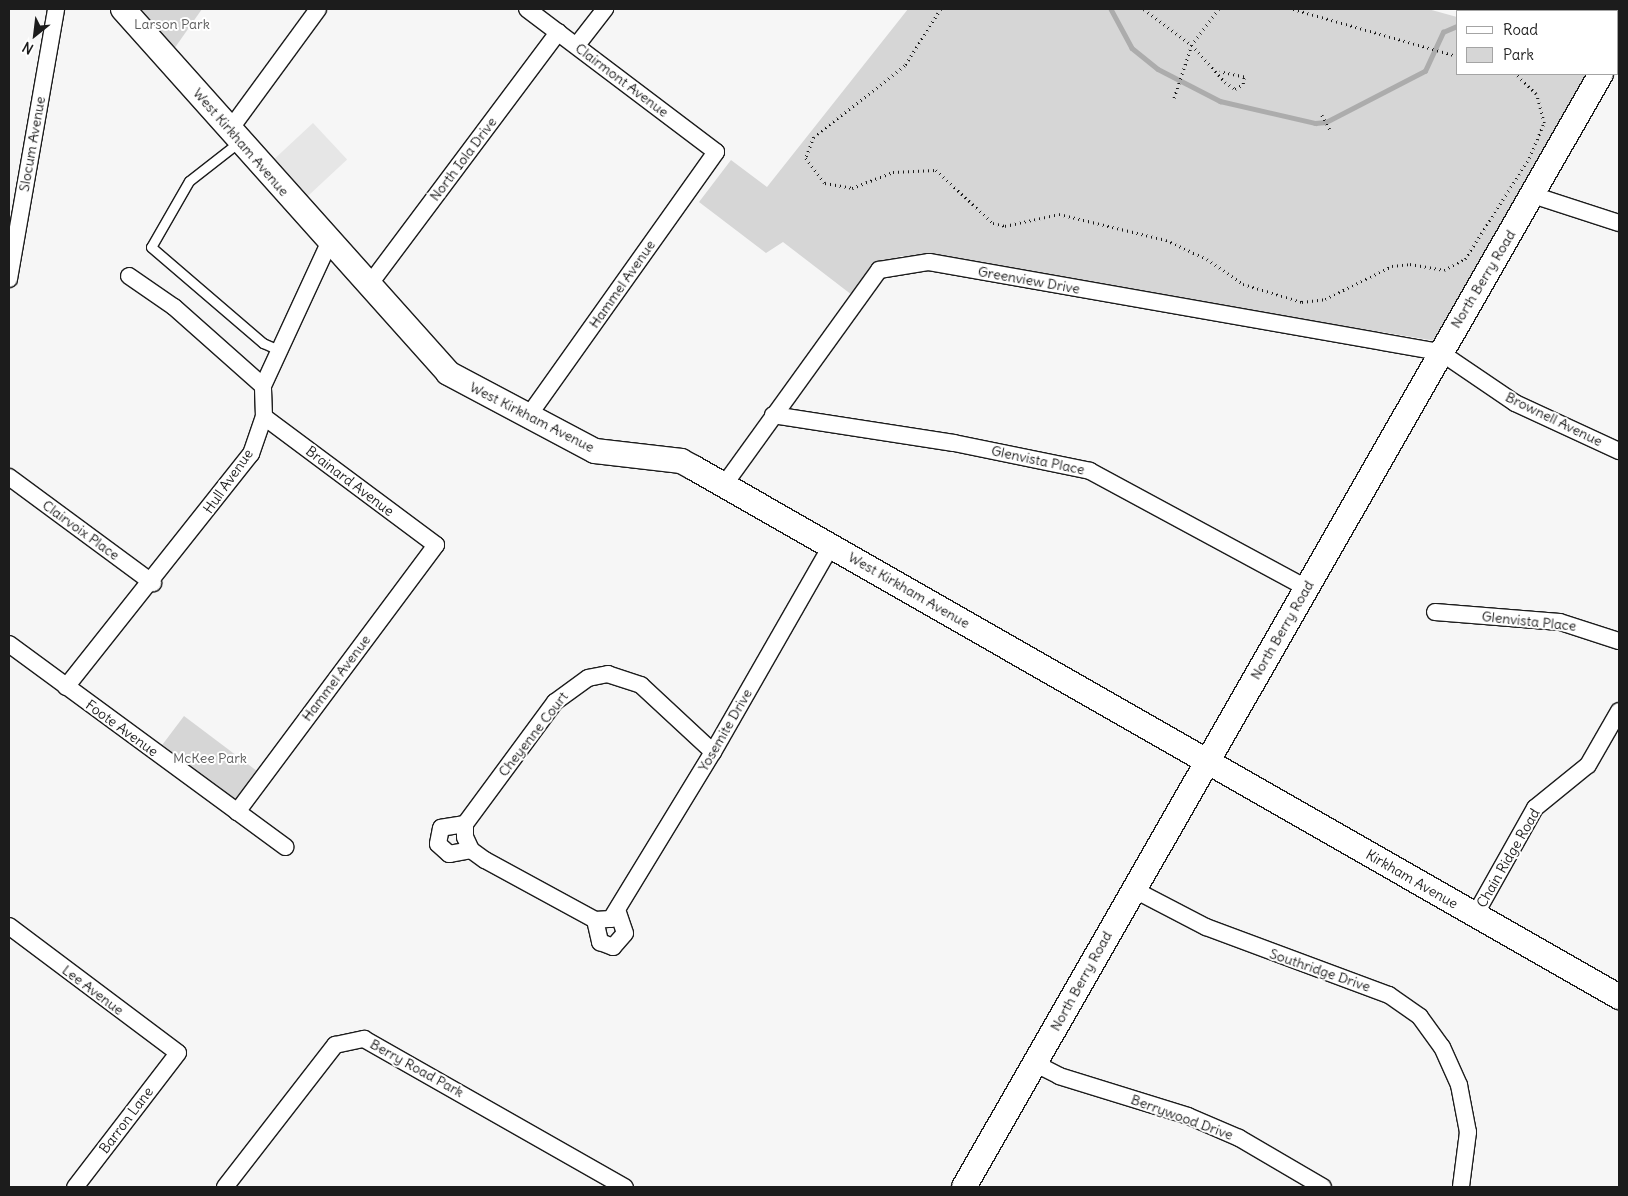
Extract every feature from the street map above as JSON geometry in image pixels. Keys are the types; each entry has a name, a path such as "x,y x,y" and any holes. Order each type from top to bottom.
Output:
{"street":[{"name":"Slocum Avenue","path":"9,279 56,9"},
{"name":"West Kirkham Avenue","path":"123,9 236,134 329,243 448,373 594,451 681,462 1206,760"},
{"path":"236,134 318,9"},
{"name":"Clairmont Avenue","path":"527,9 716,152"},
{"path":"577,45 605,9"},
{"name":"North Iola Drive","path":"369,285 558,32"},
{"name":"North Berry Road","path":"964,1187 1206,760 1600,75"},
{"name":"Hammel Avenue","path":"528,417 716,152"},
{"path":"1532,195 1619,223"},
{"name":"Hull Avenue","path":"66,687 153,583 251,454 264,417 264,386 329,243"},
{"name":"Greenview Drive","path":"724,485 879,270 929,262 1440,352"},
{"path":"129,276 174,307 264,386"},
{"name":"Brownell Avenue","path":"1440,352 1515,403 1619,451"},
{"name":"Glenvista Place","path":"773,416 954,443 1090,471 1306,588"},
{"name":"Brainard Avenue","path":"264,417 436,545"},
{"name":"Clairvoix Place","path":"9,477 153,583"},
{"name":"Hammel Avenue","path":"237,812 436,545"},
{"name":"Yosemite Drive","path":"471,850 608,917 713,752 831,546"},
{"name":"Glenvista Place","path":"1435,612 1560,622 1619,641"},
{"name":"Foote Avenue","path":"9,644 285,847"},
{"name":"Cheyenne Court","path":"465,824 555,702 588,678 608,674 641,685 713,752"},
{"name":"Chain Ridge Road","path":"1475,915 1535,808 1588,765 1619,711"},
{"name":"Kirkham Avenue","path":"1206,760 1619,997"},
{"path":"465,824 471,850 449,854 438,844 441,828 465,824"},
{"name":"Southridge Drive","path":"1133,889 1233,939 1389,995 1420,1017 1442,1047 1459,1085 1468,1132 1461,1187"},
{"name":"Lee Avenue","path":"9,926 178,1053"},
{"name":"Berry Road Park","path":"225,1187 336,1045 364,1039 625,1187"},
{"name":"Barron Lane","path":"75,1187 178,1053"},
{"name":"Berrywood Drive","path":"1034,1063 1059,1076 1188,1116 1239,1138 1323,1187"}],"lane":[{"path":"236,134 189,181 151,247 263,343 281,351"}],"path":[{"path":"941,9 905,66 814,137 806,158 824,183 852,188 893,172 936,170 992,223 1005,226 1059,214 1166,240 1207,259 1243,284 1302,302 1325,299 1401,264 1444,270 1465,259 1529,158 1544,123 1536,94 1516,75"},
{"path":"1144,9 1192,45 1235,89 1243,84 1244,77 1220,72"},
{"path":"1174,99 1175,88 1192,45 1219,9"},
{"path":"1293,9 1456,56"},
{"path":"1322,115 1331,131"}],"shaded area":[{"path":"313,123 347,160 305,199 271,163"}],"green space":[{"name":"Larson Park","path":"137,9 202,9 174,49"},
{"path":"908,9 1428,9 1456,17 1456,75 1592,75 1436,341 918,256 901,256 878,265 852,295 783,242 766,253 699,202 731,160 767,187"},
{"name":"McKee Park","path":"184,716 257,771 235,800 162,745"}],"waterway":[{"path":"1111,9 1132,48 1158,69 1220,101 1315,123 1326,122 1425,71 1443,32 1456,26"}]}
